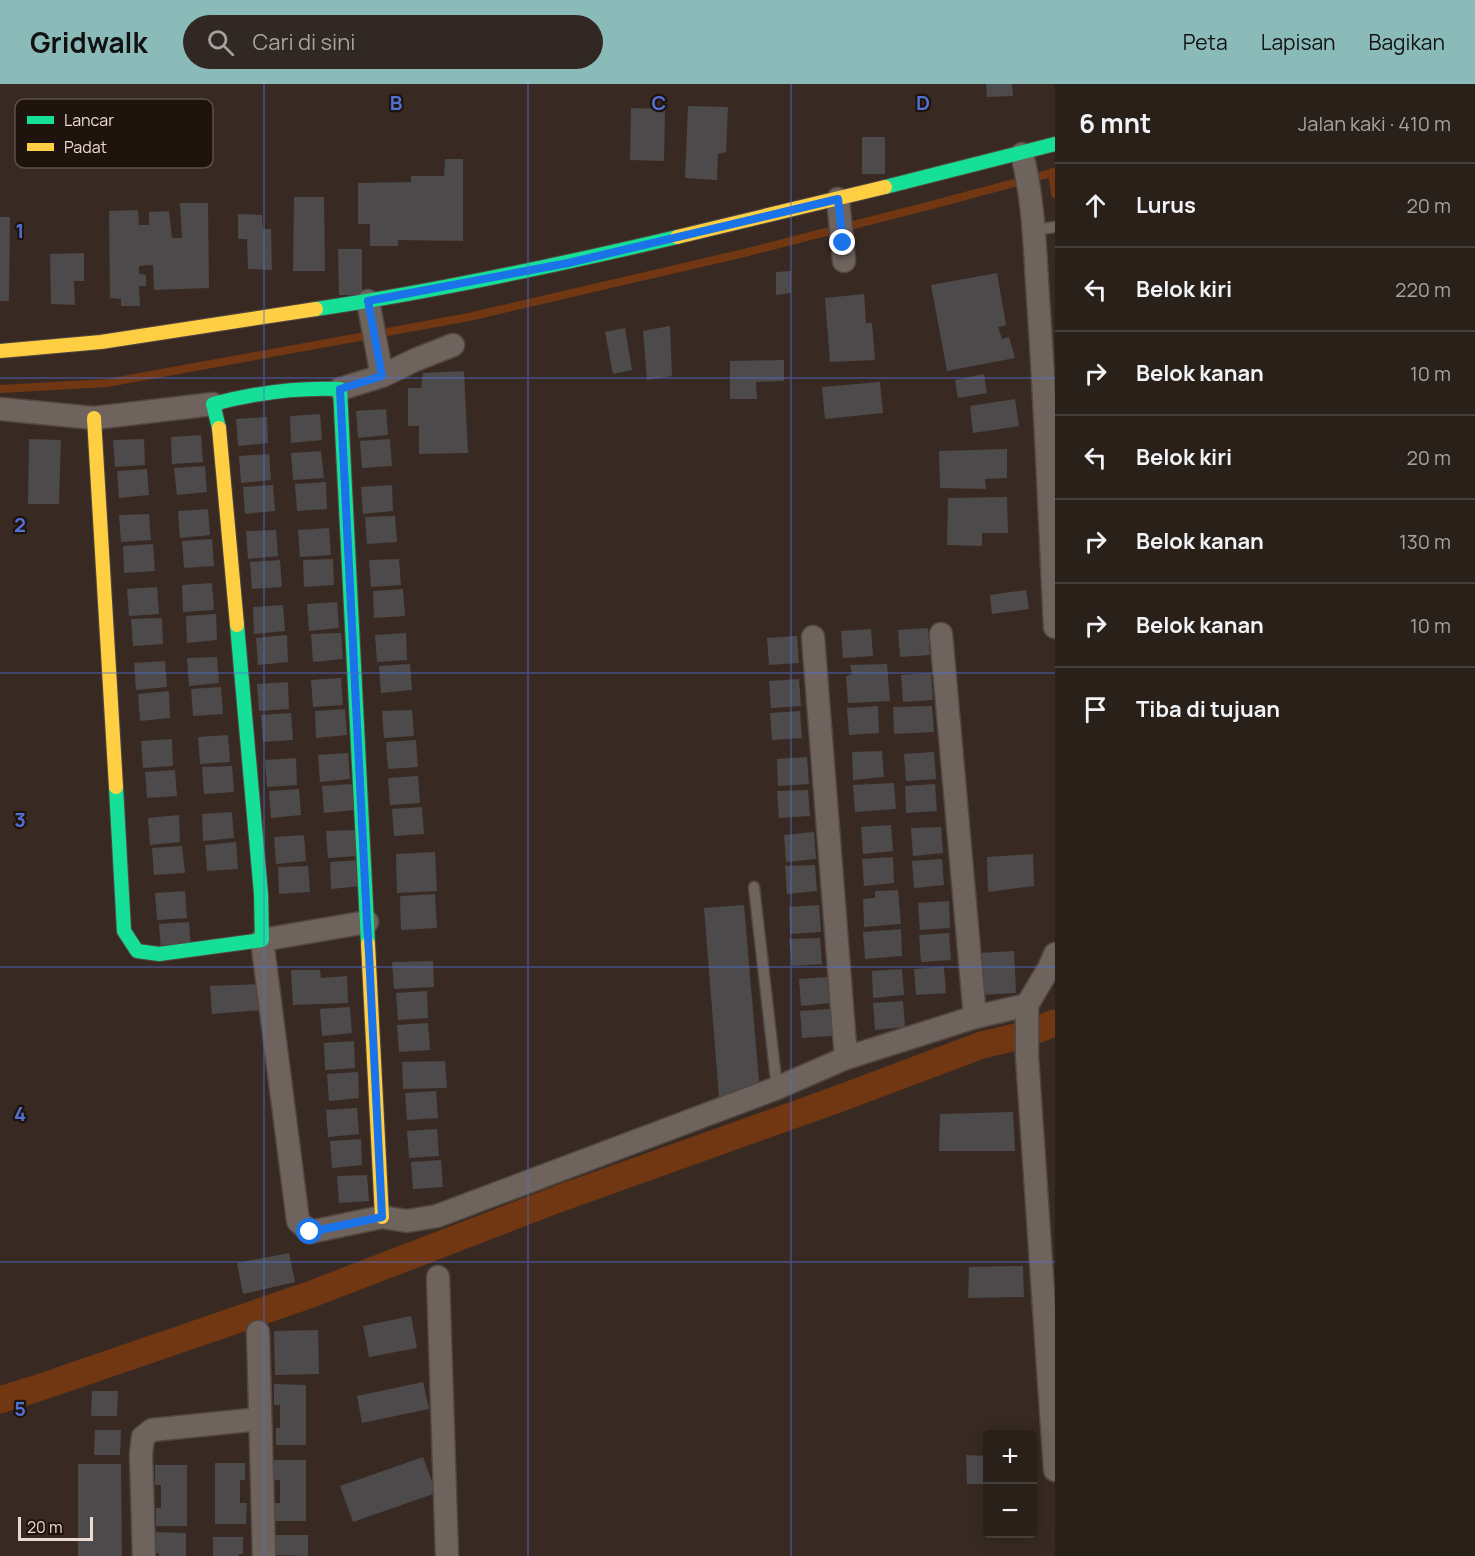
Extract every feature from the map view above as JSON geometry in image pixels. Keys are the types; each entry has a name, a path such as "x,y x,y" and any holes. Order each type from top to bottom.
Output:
{"street":[{"path":"0,351 101,342 369,308 839,205 1024,161 1055,144"},
{"path":"1024,161 1031,201 1046,228 1042,351 1055,627"},
{"path":"839,205 843,252"},
{"path":"369,308 382,376"},
{"path":"0,409 94,418 213,404 243,395 315,387 340,389 382,376 453,345"},
{"path":"340,389 382,1217"},
{"path":"213,404 220,431 260,882 262,940 298,1221 310,1232 382,1217 407,1221 437,1216 777,1088 846,1058 975,1017 1027,1014"},
{"path":"94,418 124,931 137,951 159,954 262,940 367,922"},
{"path":"941,634 975,1017"},
{"path":"813,637 846,1058"},
{"path":"1055,954 1027,1014 1027,1056 1051,1371 1055,1470"},
{"path":"438,1277 447,1556"},
{"path":"258,1332 264,1556"},
{"path":"144,1556 141,1454 143,1437 152,1430 260,1419"}],"lane":[{"path":"754,887 777,1088"}],"building":[{"path":"986,84 1012,84 1013,96 987,97"},
{"path":"688,106 728,107 726,152 718,154 717,180 685,178"},
{"path":"631,108 665,109 664,161 630,160"},
{"path":"862,137 885,137 885,174 862,174"},
{"path":"445,159 463,159 463,241 398,240 398,246 370,246 370,224 358,224 358,183 411,182 411,176 444,176"},
{"path":"294,197 324,197 325,271 293,271"},
{"path":"180,203 208,203 209,288 154,290 153,265 139,266 139,274 146,275 146,286 139,286 140,306 121,306 121,299 110,298 109,211 138,210 139,225 149,225 149,212 169,211 172,238 182,238"},
{"path":"238,214 262,215 263,229 271,229 272,270 248,269 247,239 238,239"},
{"path":"0,217 10,217 9,301 0,301"},
{"path":"338,249 362,249 362,295 339,295"},
{"path":"84,253 84,281 74,281 75,305 51,304 50,254"},
{"path":"791,271 791,293 776,295 776,272"},
{"path":"997,273 1006,325 998,327 1002,339 1009,337 1015,358 947,371 931,285"},
{"path":"864,294 866,323 872,323 875,360 830,362 825,298"},
{"path":"670,326 672,376 647,380 643,331"},
{"path":"625,328 632,370 613,374 605,332"},
{"path":"784,360 784,381 756,382 757,399 730,399 730,361"},
{"path":"464,371 468,453 419,454 419,426 408,426 408,388 421,388 423,373"},
{"path":"984,374 987,393 958,398 955,380"},
{"path":"880,382 883,413 825,419 822,387"},
{"path":"1015,399 1019,426 973,433 970,406"},
{"path":"386,409 388,435 358,438 356,411"},
{"path":"320,414 322,440 291,443 290,416"},
{"path":"267,417 268,443 238,446 236,419"},
{"path":"201,435 203,462 172,464 171,437"},
{"path":"29,439 61,440 59,504 28,504"},
{"path":"144,439 145,465 115,467 113,440"},
{"path":"390,439 392,466 362,468 360,441"},
{"path":"1007,449 1007,478 985,479 986,489 940,488 939,451"},
{"path":"321,451 324,478 293,480 291,453"},
{"path":"269,454 271,480 241,483 239,456"},
{"path":"205,466 207,492 177,495 174,468"},
{"path":"147,469 149,495 119,498 117,471"},
{"path":"326,482 327,509 297,511 295,484"},
{"path":"273,485 275,511 245,514 243,487"},
{"path":"392,485 393,511 363,514 361,487"},
{"path":"1007,497 1008,533 982,533 982,546 947,545 948,498"},
{"path":"208,509 210,535 180,538 178,511"},
{"path":"149,514 151,540 121,542 119,515"},
{"path":"395,516 397,542 367,544 365,517"},
{"path":"329,528 331,555 300,557 298,530"},
{"path":"276,530 278,556 248,559 246,531"},
{"path":"212,539 214,566 184,568 182,541"},
{"path":"153,544 155,571 124,573 123,546"},
{"path":"333,559 334,585 304,587 303,560"},
{"path":"399,559 401,585 371,587 369,560"},
{"path":"280,560 282,587 252,589 250,562"},
{"path":"212,583 214,610 183,612 182,585"},
{"path":"157,587 159,614 129,616 127,589"},
{"path":"403,589 405,616 374,618 373,591"},
{"path":"1026,590 1029,609 992,614 990,595"},
{"path":"337,602 339,628 309,631 307,604"},
{"path":"283,605 285,631 254,634 253,607"},
{"path":"216,614 217,640 187,643 186,616"},
{"path":"162,618 163,644 133,646 131,619"},
{"path":"928,628 930,655 900,657 898,630"},
{"path":"871,629 873,656 843,658 841,631"},
{"path":"341,633 343,659 313,662 311,634"},
{"path":"406,633 407,660 377,662 375,635"},
{"path":"287,635 288,662 258,665 256,638"},
{"path":"797,636 799,663 769,665 767,638"},
{"path":"217,657 219,683 189,686 187,658"},
{"path":"165,661 167,687 136,690 134,663"},
{"path":"410,664 412,690 381,693 379,666"},
{"path":"887,664 890,701 848,703 846,676 852,674 850,665"},
{"path":"931,673 933,700 903,702 901,675"},
{"path":"341,678 343,705 313,707 311,680"},
{"path":"799,679 801,706 771,708 769,681"},
{"path":"288,682 289,709 259,711 257,684"},
{"path":"221,687 223,714 193,716 191,689"},
{"path":"169,691 170,718 140,721 138,694"},
{"path":"878,706 879,733 849,735 847,708"},
{"path":"932,706 934,732 894,734 893,707"},
{"path":"345,709 347,735 316,738 315,711"},
{"path":"412,710 414,736 384,738 382,711"},
{"path":"800,711 802,738 772,740 770,713"},
{"path":"291,713 293,740 263,742 261,715"},
{"path":"228,735 230,762 200,764 198,737"},
{"path":"172,739 173,766 143,768 141,741"},
{"path":"416,740 418,767 388,769 386,742"},
{"path":"882,751 884,777 853,780 852,752"},
{"path":"934,752 936,779 906,781 904,754"},
{"path":"348,753 350,779 320,782 318,755"},
{"path":"807,757 809,784 778,786 777,759"},
{"path":"296,758 297,785 267,787 265,760"},
{"path":"232,766 234,792 204,794 202,767"},
{"path":"175,770 177,796 147,798 145,772"},
{"path":"418,776 420,803 390,805 388,778"},
{"path":"894,783 896,809 855,812 853,785"},
{"path":"352,784 354,810 324,813 322,786"},
{"path":"935,784 937,811 906,813 905,786"},
{"path":"299,789 301,815 271,818 269,791"},
{"path":"808,790 810,816 779,818 777,791"},
{"path":"422,807 424,834 394,836 392,809"},
{"path":"232,812 234,838 203,841 202,814"},
{"path":"179,815 180,842 150,845 148,818"},
{"path":"891,825 893,851 863,854 861,827"},
{"path":"941,827 943,853 913,856 911,828"},
{"path":"356,830 358,856 328,858 326,831"},
{"path":"814,832 816,859 786,862 784,835"},
{"path":"304,835 306,861 276,864 274,837"},
{"path":"236,842 238,869 207,871 205,845"},
{"path":"182,846 185,873 154,875 152,848"},
{"path":"435,852 437,891 397,893 396,854"},
{"path":"1033,854 1034,886 988,892 987,857"},
{"path":"893,857 894,883 864,886 862,859"},
{"path":"942,859 944,885 914,888 912,861"},
{"path":"360,860 362,886 331,889 330,862"},
{"path":"815,865 817,891 787,894 785,866"},
{"path":"308,866 310,892 279,894 278,867"},
{"path":"898,890 901,924 864,927 863,899 875,898 875,891"},
{"path":"185,891 187,918 157,920 155,893"},
{"path":"435,894 437,928 401,930 400,896"},
{"path":"949,901 950,928 920,930 918,903"},
{"path":"744,905 760,1093 719,1097 704,908"},
{"path":"819,905 821,932 790,934 789,907"},
{"path":"189,922 191,949 161,951 159,924"},
{"path":"901,929 902,956 865,959 863,932"},
{"path":"949,933 951,960 921,962 919,935"},
{"path":"820,938 822,964 792,966 789,939"},
{"path":"1014,951 1016,993 981,995 979,953"},
{"path":"433,961 434,987 394,989 392,962"},
{"path":"944,967 946,993 916,995 914,969"},
{"path":"902,969 904,995 873,998 872,971"},
{"path":"291,970 320,970 321,978 347,976 348,1003 293,1005"},
{"path":"829,977 831,1003 801,1006 799,979"},
{"path":"262,984 263,1010 212,1014 210,986"},
{"path":"427,991 428,1018 398,1020 396,993"},
{"path":"903,1001 905,1027 875,1030 873,1003"},
{"path":"350,1007 352,1033 322,1036 320,1009"},
{"path":"830,1009 832,1036 802,1038 800,1011"},
{"path":"428,1023 430,1050 399,1052 397,1025"},
{"path":"354,1041 355,1068 325,1070 324,1043"},
{"path":"445,1061 447,1088 403,1089 402,1062"},
{"path":"358,1072 359,1098 329,1101 327,1074"},
{"path":"436,1091 438,1118 407,1120 405,1093"},
{"path":"357,1108 359,1134 328,1137 326,1110"},
{"path":"1013,1112 1015,1151 939,1151 940,1114"},
{"path":"437,1129 439,1156 409,1158 407,1131"},
{"path":"361,1139 362,1165 332,1168 330,1141"},
{"path":"441,1160 443,1187 413,1189 411,1162"},
{"path":"367,1175 369,1201 339,1203 337,1176"},
{"path":"289,1253 295,1282 243,1294 237,1263"},
{"path":"1023,1266 1024,1297 968,1298 969,1267"},
{"path":"411,1316 417,1348 369,1357 363,1326"},
{"path":"318,1330 319,1374 275,1375 274,1331"},
{"path":"423,1382 429,1409 362,1423 357,1396"},
{"path":"274,1384 306,1385 306,1445 276,1445 276,1428 280,1428 280,1405 274,1405"},
{"path":"92,1391 118,1391 117,1416 91,1416"},
{"path":"95,1430 121,1430 120,1455 94,1455"},
{"path":"966,1455 983,1456 983,1484 967,1484"},
{"path":"423,1457 436,1493 353,1522 340,1486"},
{"path":"274,1460 306,1460 306,1521 275,1521 275,1503 280,1503 280,1480 274,1480"},
{"path":"215,1463 245,1463 245,1480 240,1480 240,1503 247,1503 246,1524 215,1524"},
{"path":"78,1464 121,1464 122,1556 78,1556"},
{"path":"155,1465 187,1465 187,1526 156,1526 156,1508 161,1508 161,1485 155,1485"},
{"path":"154,1532 186,1533 186,1556 159,1556 159,1553 154,1553"},
{"path":"276,1535 308,1535 308,1556 276,1555"},
{"path":"213,1537 243,1537 243,1554 213,1556"}],"waterway":[{"path":"1052,172 1055,194"},
{"path":"0,389 107,383 469,317 744,253 1055,172"},
{"path":"0,1400 309,1295 561,1198 982,1045 1020,1036 1055,1023"}],"traffic: fast":[{"path":"885,187 1055,144"},
{"path":"316,309 497,277 677,237"},
{"path":"219,428 213,404 276,392 340,389 368,944"},
{"path":"116,787 124,931 137,951 159,954 262,940 261,894 237,625"}],"traffic: slow":[{"path":"677,237 885,187"},
{"path":"0,351 101,342 316,309"},
{"path":"94,418 116,787"},
{"path":"219,428 237,625"},
{"path":"368,944 382,1217"}],"route":[{"path":"310,1232 382,1217 340,389 382,376 368,301 568,263 838,199 843,243"}]}
